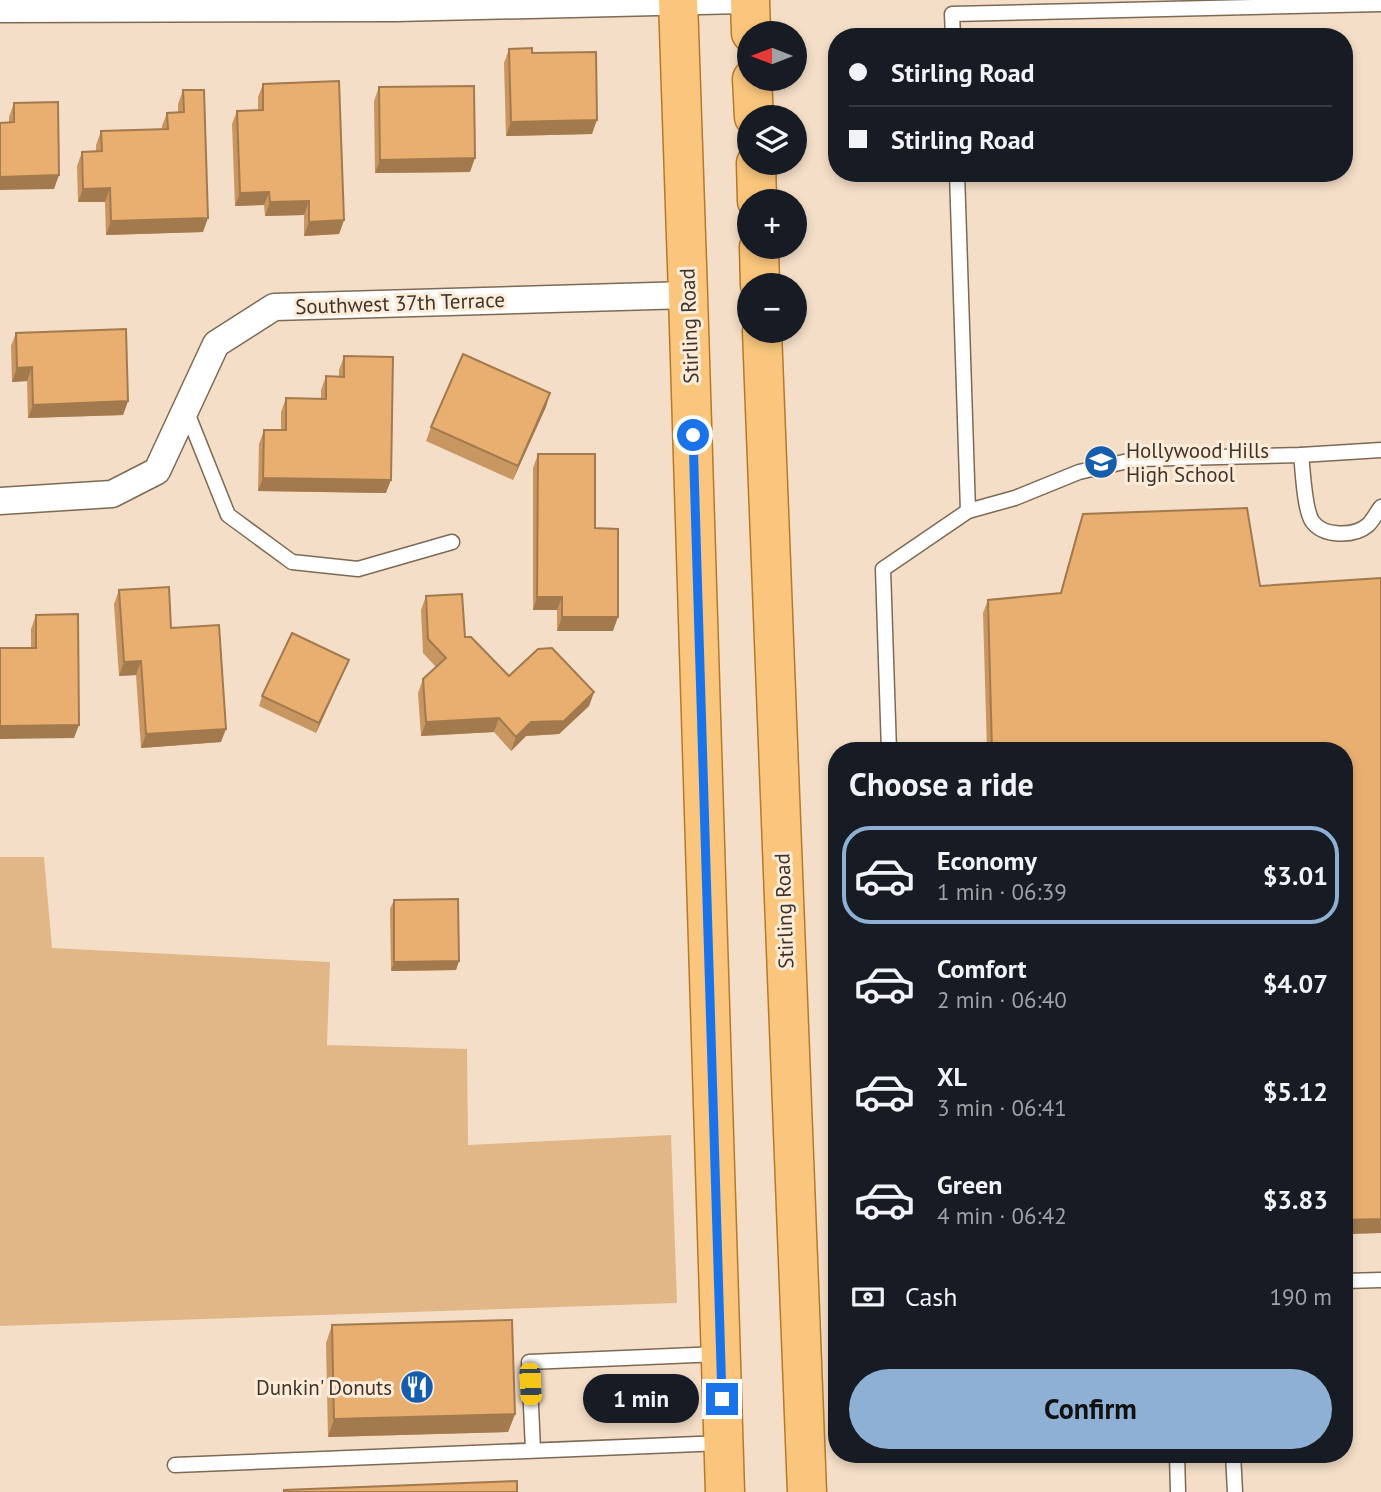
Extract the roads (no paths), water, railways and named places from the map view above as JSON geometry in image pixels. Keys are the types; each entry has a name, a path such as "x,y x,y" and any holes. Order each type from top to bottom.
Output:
{"main road":[{"path":"750,0 751,21"},
{"name":"Stirling Road","path":"678,1 725,1492"},
{"name":"Stirling Road","path":"762,343 807,1492"}],"street":[{"path":"0,9 396,8 743,0"},
{"name":"Southwest 37th Terrace","path":"0,501 111,494 157,471 216,344 274,307 688,295"}],"lane":[{"path":"953,28 952,13 1030,6 1381,5"},
{"path":"957,182 968,511"},
{"path":"186,410 228,515 292,562 358,569 452,542"},
{"path":"889,742 883,569 968,511 1015,498 1079,472 1137,459 1381,450"},
{"path":"1301,454 1306,497 1312,520 1325,531 1346,534 1367,526 1381,507"},
{"path":"1353,1281 1381,1280"},
{"path":"533,1450 529,1362 721,1354"},
{"path":"175,1465 723,1443"},
{"path":"1177,1463 1178,1492"},
{"path":"1233,1463 1235,1492"}],"place":[{"name":"Hollywood Hills High School","path":"1101,462"},
{"name":"Dunkin' Donuts","path":"417,1387"}]}
